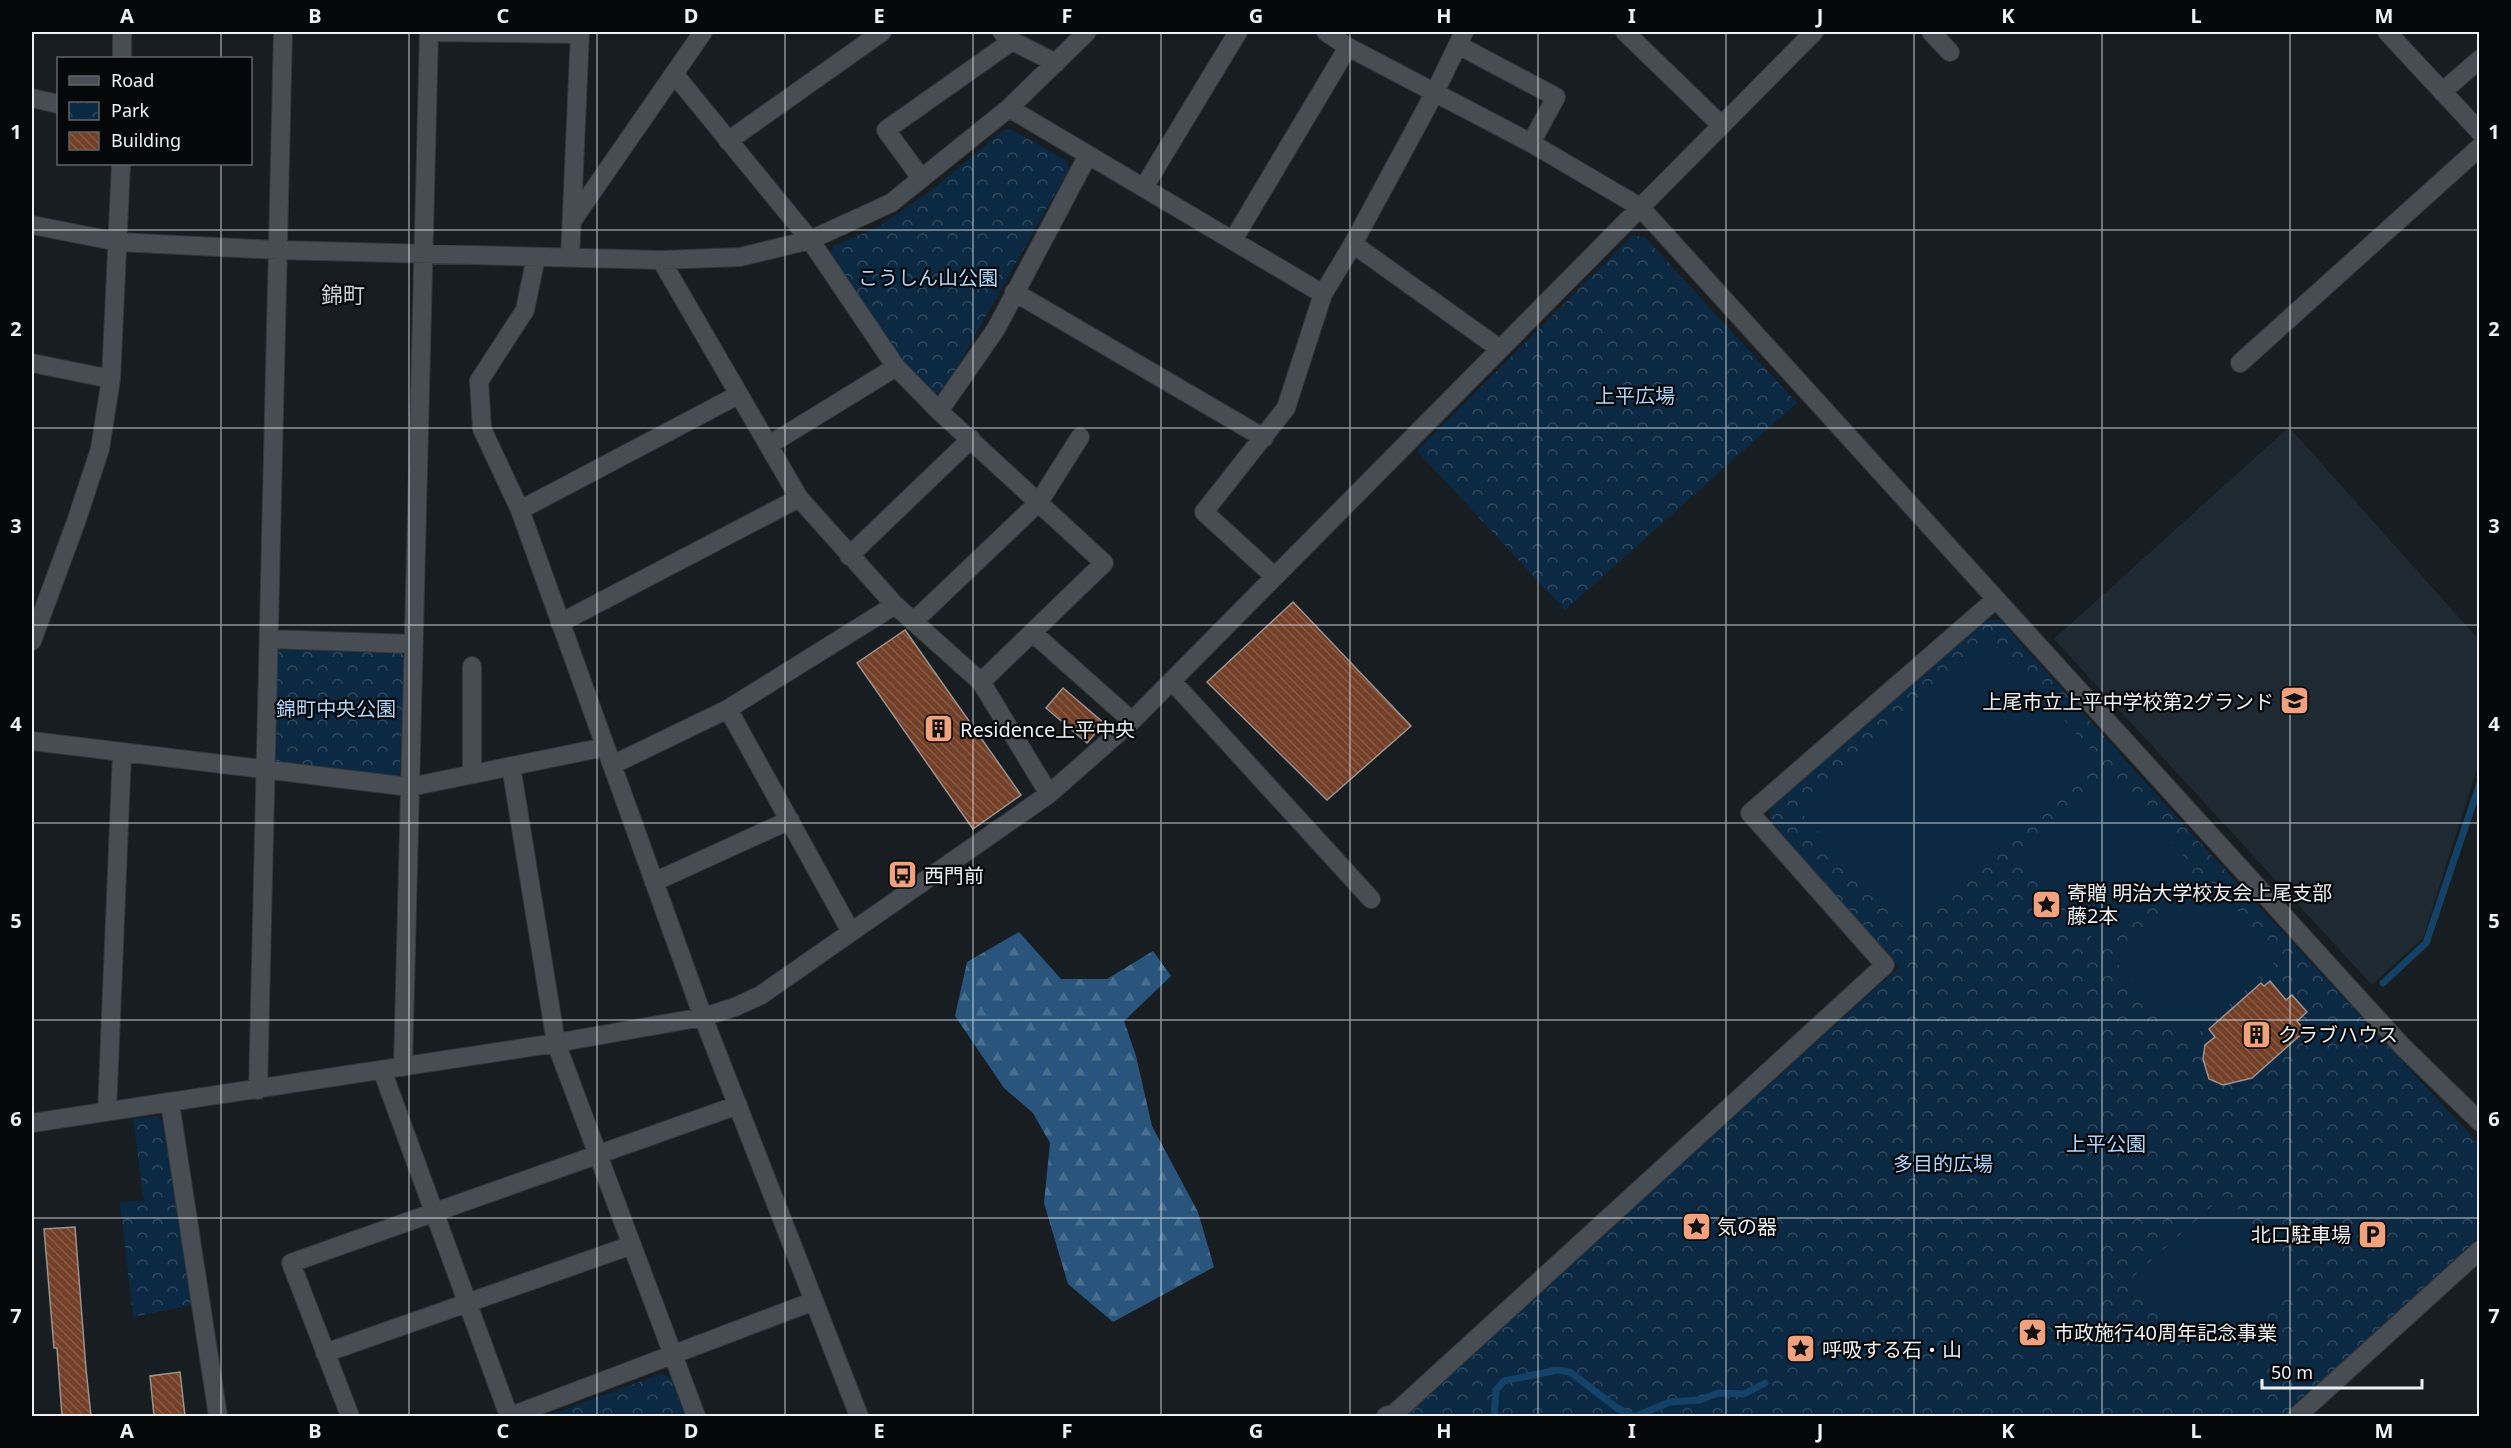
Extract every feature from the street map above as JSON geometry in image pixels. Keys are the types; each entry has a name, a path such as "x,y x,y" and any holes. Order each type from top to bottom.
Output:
{"street":[{"path":"122,32 122,57"},
{"path":"258,1090 283,32"},
{"path":"403,1067 429,32 580,33 570,258"},
{"path":"572,221 703,32"},
{"path":"728,141 882,32"},
{"path":"32,225 118,242 278,250 661,260 740,256 810,240 891,203 1009,108 1087,32"},
{"path":"1144,187 1238,32"},
{"path":"1326,32 1347,47 1531,144 1640,207 2402,1046 2480,1122"},
{"path":"1627,32 1721,125"},
{"path":"32,1123 556,1043 704,1017 761,995 1049,794 1132,721 1814,32"},
{"path":"1931,32 1950,52"},
{"path":"2387,32 2480,132"},
{"path":"921,178 886,130 1007,36 1056,63"},
{"path":"1274,576 1204,512 1286,408 1323,294 1353,244 1434,94 1461,38 1556,97 1531,144"},
{"path":"1233,240 1347,47"},
{"path":"2442,92 2480,59"},
{"path":"675,75 810,240 896,367 939,411 1104,564 981,682"},
{"path":"32,98 57,104"},
{"path":"1009,108 1323,294"},
{"path":"2240,363 2480,147"},
{"path":"939,411 996,329 1089,155"},
{"path":"32,641 100,449 111,379 121,165"},
{"path":"1353,244 1500,349"},
{"path":"536,257 525,310 479,381 482,429 520,510 704,1017 859,1416"},
{"path":"661,260 799,498 895,605 981,682 1049,794"},
{"path":"1014,292 1264,438"},
{"path":"32,363 111,379"},
{"path":"769,445 896,367"},
{"path":"520,510 738,395"},
{"path":"913,622 1039,502 1080,437"},
{"path":"849,556 971,439"},
{"path":"560,623 799,498"},
{"path":"1386,1416 1395,1413 1885,965 1750,813 1996,599"},
{"path":"612,765 729,709 895,605"},
{"path":"1033,633 1132,721"},
{"path":"269,639 413,644"},
{"path":"472,666 472,773"},
{"path":"1172,681 1371,899"},
{"path":"729,709 851,932"},
{"path":"32,741 410,787 605,747"},
{"path":"107,1112 122,752"},
{"path":"511,766 556,1043 696,1416"},
{"path":"654,882 790,820"},
{"path":"382,1070 510,1416 814,1301"},
{"path":"170,1103 218,1416"},
{"path":"350,1416 291,1263 738,1105"},
{"path":"325,1353 632,1245"},
{"path":"2297,1416 2480,1250"}],"shaded area":[{"name":"上尾市立上平中学校第2グランド","path":"2289,427 2479,640 2479,762 2423,938 2372,985 2054,639"}],"green space":[{"name":"こうしん山公園","path":"1004,130 1012,130 1066,160 1069,169 943,392 931,394 899,361 830,257 833,246 877,228 933,189"},
{"name":"上平広場","path":"1632,236 1645,237 1797,403 1565,610 1417,451"},
{"name":"上平公園","path":"1984,620 2000,620 2180,821 2479,1144 2479,1237 2284,1416 1403,1416 1899,967 1771,824 1769,810"},
{"path":"1988,634 2096,756 1905,929 1797,808"},
{"name":"錦町中央公園","path":"275,646 395,648 404,656 400,772 393,779 278,765 272,756"},
{"path":"2107,773 2191,864 2101,947 2018,856"},
{"path":"2207,877 2280,957 2189,1042 2116,962"},
{"path":"1019,932 1061,979 1107,979 1153,951 1171,976 1124,1021 1136,1056 1152,1126 1198,1212 1214,1267 1113,1322 1068,1284 1044,1203 1050,1143 1033,1113 1004,1088 955,1016 967,962"},
{"path":"156,1116 163,1120 192,1305 133,1317 120,1202 144,1201 133,1119"},
{"path":"2225,1194 2298,1277 2206,1359 2133,1277"},
{"path":"661,1374 671,1378 685,1416 547,1416"}],"building":[{"path":"1293,602 1411,726 1327,800 1207,682"},
{"name":"Residence上平中央","path":"905,630 1021,795 973,829 857,663"},
{"path":"1063,688 1104,723 1087,743 1046,708"},
{"name":"クラブハウス","path":"2270,981 2286,1000 2292,995 2307,1012 2297,1021 2305,1031 2252,1078 2223,1085 2209,1079 2203,1059 2205,1045 2215,1037 2209,1029 2261,983 2264,986"},
{"path":"75,1227 91,1416 62,1416 57,1348 54,1348 44,1229"},
{"path":"180,1372 185,1416 154,1416 150,1376"}],"waterway":[{"path":"2383,983 2426,943 2480,783"},
{"path":"1494,1416 1496,1390 1504,1381 1558,1370 1570,1372 1617,1408 1633,1416"},
{"path":"1636,1416 1670,1402 1700,1400 1718,1393 1744,1394 1765,1383"}],"place":[{"name":"上尾市立上平中学校第2グランド","path":"2295,701"},
{"name":"Residence上平中央","path":"939,729"},
{"name":"西門前","path":"903,875"},
{"name":"寄贈 明治大学校友会上尾支部 藤2本","path":"2046,904"},
{"name":"クラブハウス","path":"2257,1034"},
{"name":"気の器","path":"1696,1226"},
{"name":"北口駐車場","path":"2372,1234"},
{"name":"市政施行40周年記念事業","path":"2033,1332"},
{"name":"呼吸する石・山","path":"1801,1349"}],"district":[{"name":"錦町","path":"343,294"}],"park label":[{"name":"多目的広場","path":"1943,1163"}]}
